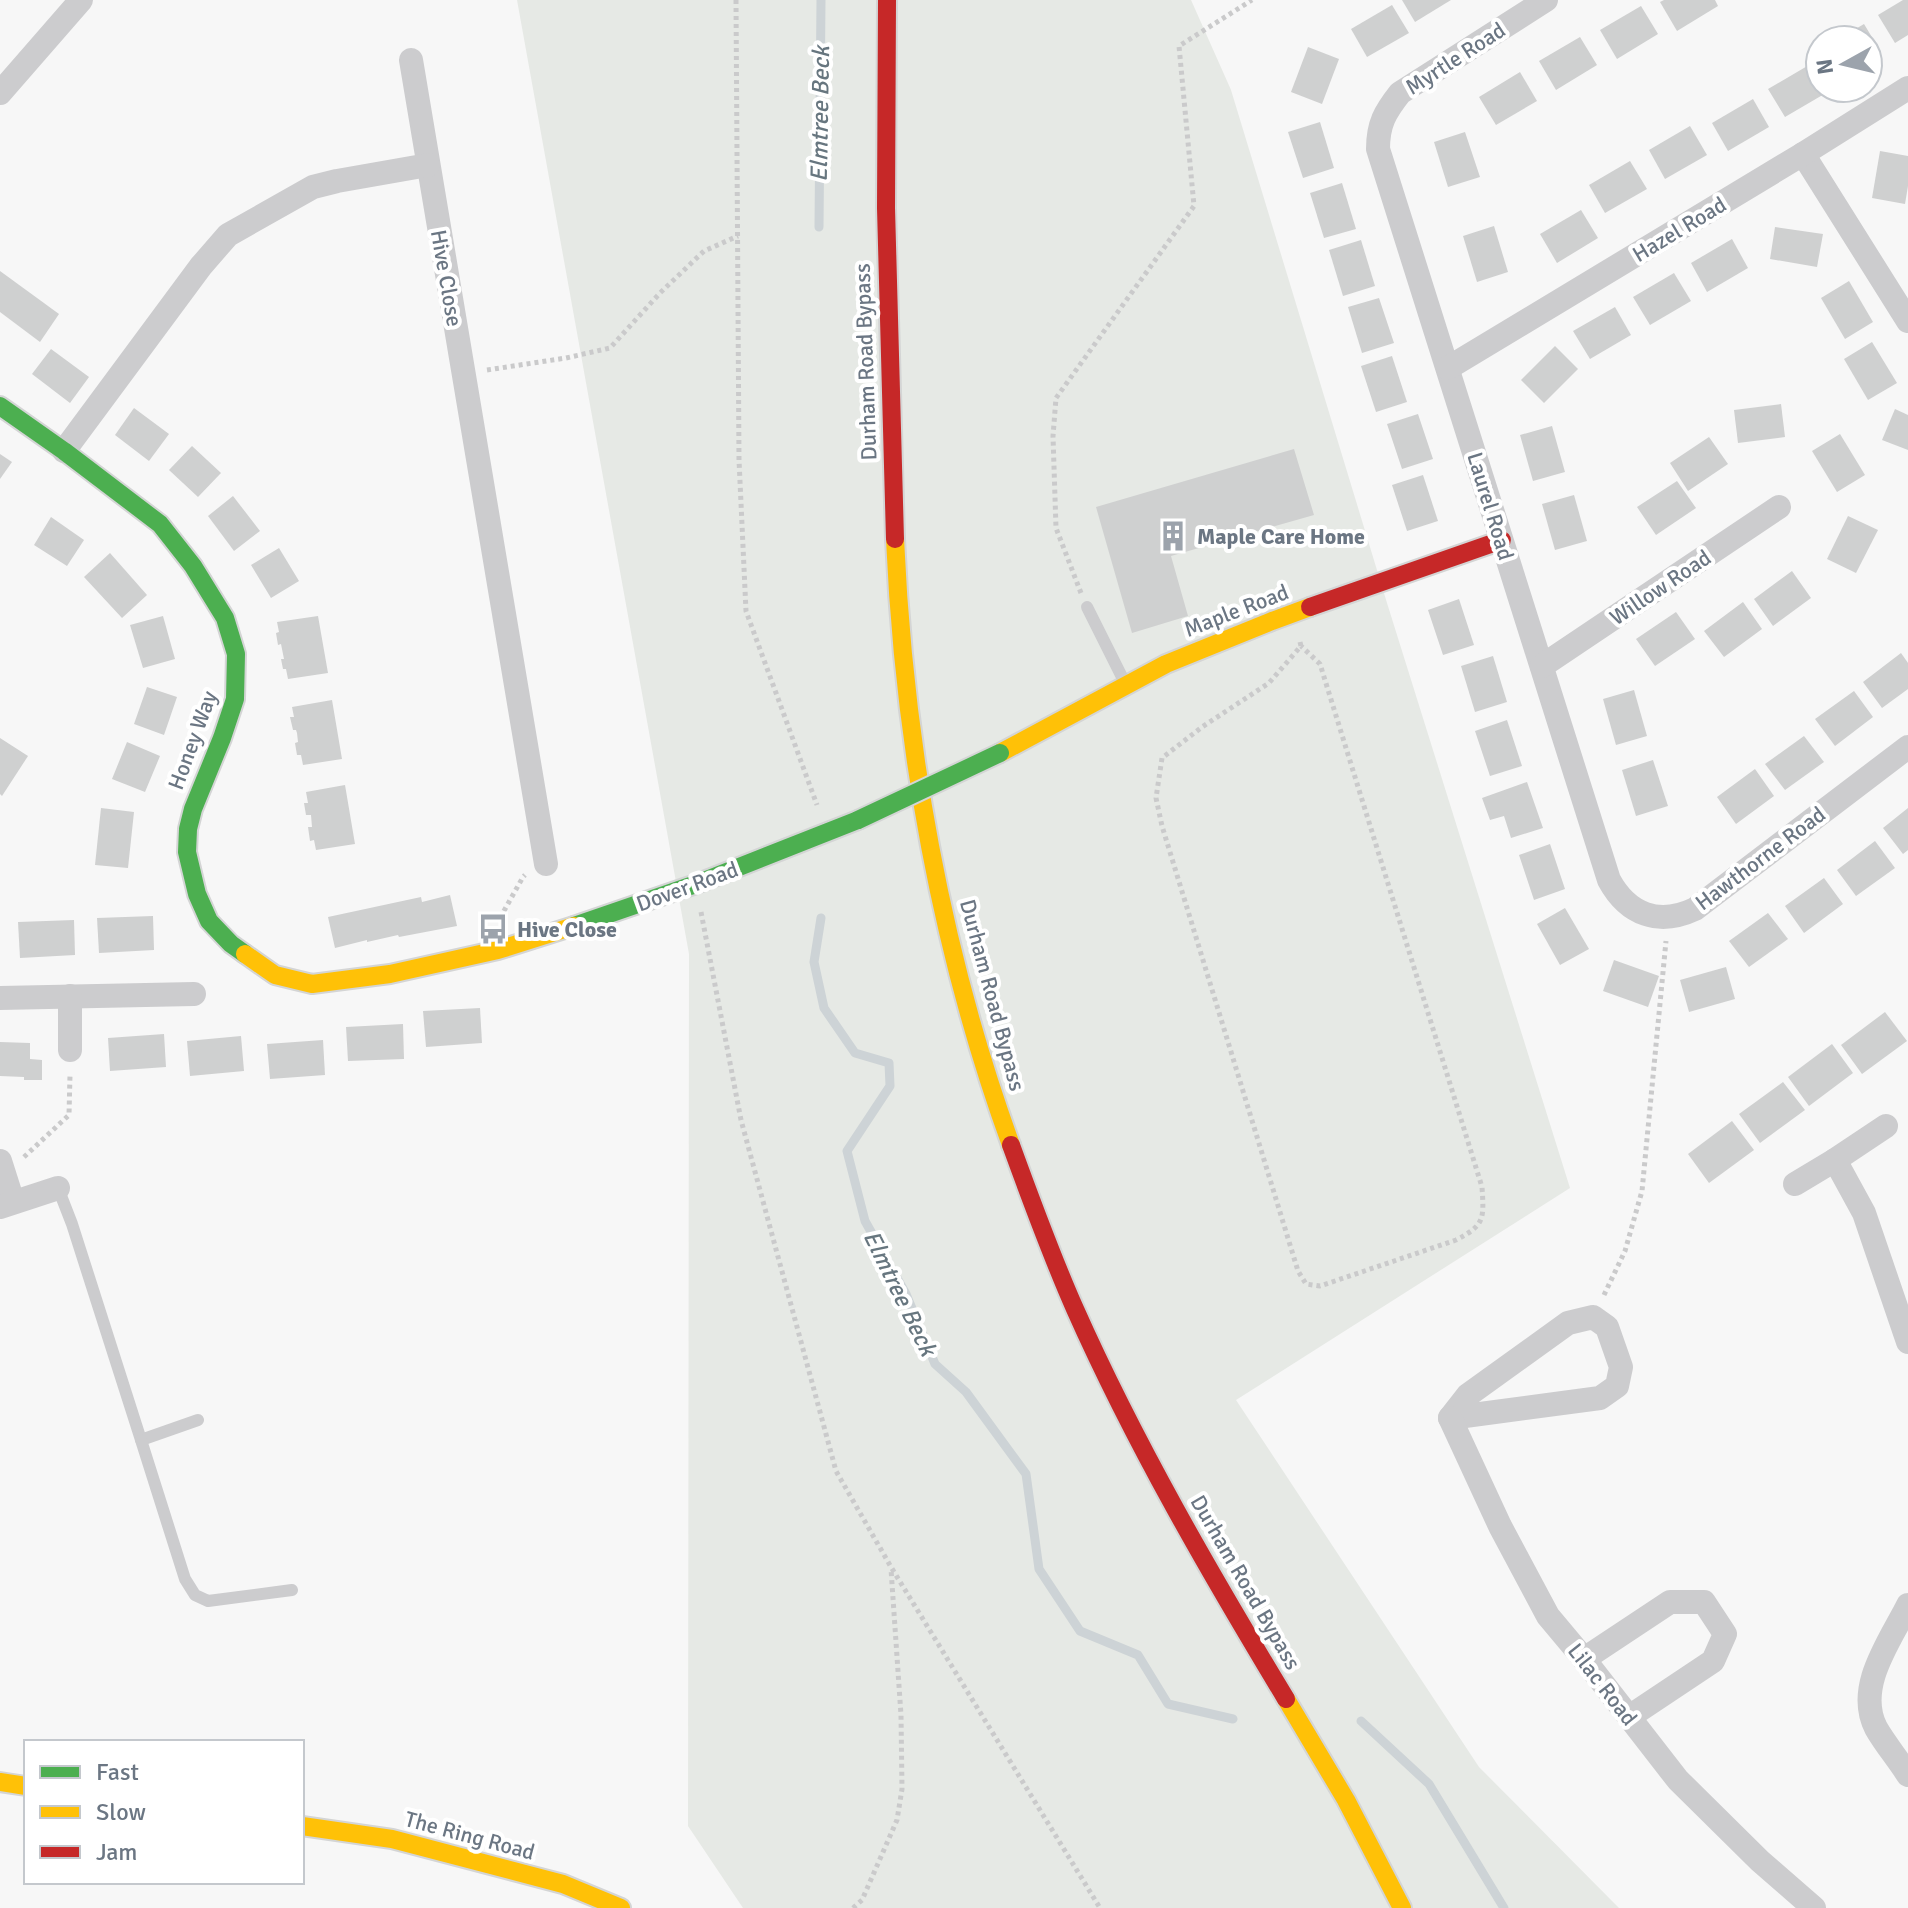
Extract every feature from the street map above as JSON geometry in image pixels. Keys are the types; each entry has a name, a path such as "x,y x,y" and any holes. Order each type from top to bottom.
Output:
{"main road":[{"name":"Durham Road Bypass","path":"887,0 886,250 895,535 902,647 929,837 972,1024 1008,1140 1050,1252 1087,1338 1159,1480 1349,1805 1402,1908"},
{"name":"Honey Way","path":"0,406 160,524 193,566 225,618 236,654 235,699 193,809 187,852 209,921 231,944 275,975 312,984"},
{"name":"Maple Road","path":"1000,753 1166,664 1292,614 1502,540"},
{"name":"Dover Road","path":"312,984 390,974 498,950 614,913 858,820 1000,753"},
{"path":"0,1782 24,1786"},
{"name":"The Ring Road","path":"304,1826 392,1839 563,1884 621,1908"}],"street":[{"path":"0,93 81,0"},
{"name":"Myrtle Road","path":"1378,131 1387,110 1400,93 1546,0"},
{"name":"Hive Close","path":"411,60 546,864"},
{"name":"Hazel Road","path":"1448,368 1908,88"},
{"name":"Laurel Road","path":"1378,131 1378,149 1383,168 1609,880"},
{"path":"1803,154 1908,321"},
{"path":"64,451 201,266 228,235 313,187 428,165"},
{"name":"Willow Road","path":"1542,666 1779,507"},
{"name":"Hawthorne Road","path":"1609,880 1617,894 1634,909 1650,916 1668,918 1684,914 1695,909 1908,747"},
{"path":"0,998 194,994"},
{"path":"70,996 70,1050"},
{"path":"1795,1184 1886,1126"},
{"path":"1835,1160 1864,1213 1908,1342"},
{"path":"2,1168 7,1205 58,1188"},
{"path":"1593,1317 1607,1327 1621,1367 1617,1386 1600,1398 1450,1418 1468,1395 1568,1323 1593,1317"},
{"name":"Lilac Road","path":"1450,1418 1500,1526 1548,1616 1678,1780 1760,1861 1814,1908"},
{"path":"1584,1659 1670,1602 1704,1602 1725,1634 1713,1661 1629,1717"},
{"path":"1908,1605 1870,1684 1869,1703 1875,1726 1908,1774"}],"lane":[{"path":"1087,607 1126,686"},
{"path":"58,1188 185,1579 195,1595 208,1601 292,1590"},
{"path":"141,1440 198,1420"}],"path":[{"path":"736,0 739,460 746,611 827,832"},
{"path":"1087,607 1056,528 1053,436 1056,398 1194,206 1179,46 1252,0"},
{"path":"463,373 566,358 610,348 704,251 738,236"},
{"path":"1292,614 1301,646 1320,664 1482,1187 1484,1211 1475,1230 1456,1240 1320,1286 1306,1284 1298,1271 1166,841 1156,798 1162,758 1202,727 1269,683 1301,646"},
{"path":"493,929 523,877 546,864"},
{"path":"696,884 741,1120 836,1471 891,1567 1100,1908"},
{"path":"1593,1317 1625,1251 1642,1191 1668,918"},
{"path":"2,1168 69,1115 70,1050"},
{"path":"853,1908 862,1900 897,1820 902,1789 901,1715 891,1567"}],"shaded area":[{"path":"517,0 1191,0 1231,90 1570,1188 1236,1400 1479,1767 1619,1908 743,1908 688,1826 689,954"}],"building":[{"path":"1402,0 1451,0 1415,22"},
{"path":"1715,0 1718,6 1677,31 1660,2"},
{"path":"1908,0 1908,35 1895,43 1878,15"},
{"path":"1392,5 1409,33 1367,57 1351,29"},
{"path":"1641,6 1658,34 1617,59 1600,30"},
{"path":"1580,37 1597,65 1556,90 1539,61"},
{"path":"1308,47 1339,59 1322,104 1291,92"},
{"path":"1804,68 1804,104 1807,104 1785,117 1768,89"},
{"path":"1520,72 1537,101 1496,125 1479,97"},
{"path":"1753,99 1769,127 1728,151 1712,123"},
{"path":"1320,122 1334,168 1303,178 1288,132"},
{"path":"1690,126 1707,155 1665,179 1649,150"},
{"path":"1465,132 1480,177 1448,187 1434,142"},
{"path":"1880,151 1908,156 1905,204 1872,198"},
{"path":"1630,161 1647,189 1605,213 1589,185"},
{"path":"1342,183 1356,229 1324,238 1310,193"},
{"path":"1581,210 1598,238 1557,263 1540,234"},
{"path":"1494,226 1508,272 1477,282 1463,236"},
{"path":"1775,227 1823,234 1817,267 1770,259"},
{"path":"1732,239 1748,268 1707,292 1691,263"},
{"path":"1361,240 1375,286 1343,296 1329,250"},
{"path":"0,271 59,314 40,342 0,312"},
{"path":"1674,273 1691,301 1650,325 1633,297"},
{"path":"1849,281 1873,322 1845,339 1821,298"},
{"path":"1379,298 1394,343 1362,353 1348,307"},
{"path":"1615,307 1631,335 1590,359 1573,331"},
{"path":"1872,342 1897,383 1868,400 1844,359"},
{"path":"1555,346 1578,369 1544,403 1521,380"},
{"path":"51,349 89,377 70,403 32,374"},
{"path":"1392,356 1407,402 1376,412 1361,366"},
{"path":"1781,404 1785,437 1738,443 1734,410"},
{"path":"134,408 169,434 149,461 115,435"},
{"path":"1895,409 1908,415 1908,450 1882,440"},
{"path":"1418,414 1433,459 1402,469 1387,424"},
{"path":"1552,426 1565,472 1533,481 1520,435"},
{"path":"1840,434 1865,475 1837,492 1812,451"},
{"path":"1709,437 1728,464 1688,491 1670,463"},
{"path":"192,446 221,473 198,497 169,470"},
{"name":"Maple Care Home","path":"1294,449 1314,515 1171,556 1188,616 1132,633 1096,507"},
{"path":"0,454 12,462 0,479"},
{"path":"1423,475 1438,521 1407,531 1392,485"},
{"path":"1677,481 1696,508 1656,535 1637,507"},
{"path":"1574,495 1587,541 1555,550 1542,504"},
{"path":"233,496 260,531 234,551 208,516"},
{"path":"1848,516 1878,530 1856,573 1827,559"},
{"path":"51,517 84,540 67,566 34,545"},
{"path":"279,548 299,581 271,598 251,565"},
{"path":"110,553 147,595 122,618 84,577"},
{"path":"1792,571 1811,598 1773,626 1754,599"},
{"path":"1459,599 1474,645 1443,655 1428,610"},
{"path":"1743,602 1762,629 1724,657 1704,631"},
{"path":"1676,612 1695,639 1655,666 1636,639"},
{"path":"163,616 175,659 143,668 130,625"},
{"path":"318,616 328,673 288,679 281,659 284,659 281,644 278,645 277,622"},
{"path":"1901,653 1908,663 1908,689 1882,708 1863,682"},
{"path":"1493,656 1507,702 1475,712 1461,666"},
{"path":"147,687 177,697 164,735 134,724"},
{"path":"1634,690 1647,736 1616,745 1603,699"},
{"path":"1854,691 1873,717 1835,746 1815,719"},
{"path":"332,700 342,759 303,765 301,755 297,755 297,733 293,730 290,717 294,717 292,707"},
{"path":"1507,720 1522,766 1490,776 1475,731"},
{"path":"1804,736 1824,762 1785,790 1765,764"},
{"path":"0,738 28,756 2,796 0,794"},
{"path":"127,742 160,756 145,792 112,779"},
{"path":"1653,760 1668,806 1636,816 1622,770"},
{"path":"1755,769 1774,796 1736,824 1717,797"},
{"path":"1527,782 1543,828 1511,838 1504,816 1490,820 1482,798"},
{"path":"345,785 355,844 316,850 314,840 310,841 308,827 312,827 311,815 306,815 306,792"},
{"path":"101,808 134,812 128,868 95,865"},
{"path":"1908,808 1908,850 1903,854 1883,828"},
{"path":"1875,841 1895,868 1856,896 1837,870"},
{"path":"1550,844 1565,889 1534,900 1519,855"},
{"path":"1824,878 1843,904 1804,933 1785,906"},
{"path":"450,895 457,926 335,948 328,917 421,897 422,902"},
{"path":"1565,908 1589,949 1560,965 1537,924"},
{"path":"1768,913 1788,939 1749,967 1729,941"},
{"path":"153,916 154,950 99,953 97,918"},
{"path":"74,920 75,955 20,958 18,922"},
{"path":"1614,960 1659,976 1648,1007 1603,991"},
{"path":"1726,967 1735,999 1689,1012 1680,980"},
{"path":"480,1008 482,1043 426,1047 423,1011"},
{"path":"1885,1012 1907,1041 1862,1074 1841,1045"},
{"path":"403,1024 404,1059 348,1061 346,1027"},
{"path":"164,1034 166,1067 110,1071 108,1038"},
{"path":"241,1036 244,1071 190,1076 187,1041"},
{"path":"323,1040 325,1075 270,1079 267,1044"},
{"path":"0,1042 30,1043 30,1059 42,1060 42,1080 0,1076"},
{"path":"1832,1044 1853,1073 1809,1106 1788,1077"},
{"path":"1783,1082 1805,1110 1760,1143 1739,1114"},
{"path":"1732,1121 1754,1150 1709,1183 1688,1154"}],"waterway":[{"name":"Elmtree Beck","path":"819,227 821,0"},
{"name":"Elmtree Beck","path":"821,918 814,962 824,1008 855,1053 889,1063 890,1086 847,1151 865,1221 906,1294 935,1364 966,1392 1026,1474 1039,1569 1080,1631 1138,1655 1168,1704 1233,1719"},
{"name":"Elmtree Beck","path":"1361,1721 1429,1784 1504,1908"}],"traffic: fast":[{"path":"0,406 160,524 193,566 225,618 236,654 235,699 193,809 187,852 197,894 209,921 245,954"},
{"path":"858,820 1000,753"},
{"path":"574,926 696,884 858,820"}],"traffic: slow":[{"path":"895,539 907,693 930,846 965,998 1011,1145"},
{"path":"1000,753 1166,664 1310,607"},
{"path":"245,954 275,975 312,984 390,974 498,950 574,926"},
{"path":"1286,1699 1346,1800 1402,1908"},
{"path":"0,1782 24,1786"},
{"path":"304,1826 392,1839 563,1884 621,1908"}],"traffic: jam":[{"path":"887,0 886,208 895,539"},
{"path":"1310,607 1502,540"},
{"path":"1011,1145 1066,1289 1098,1359 1148,1459 1286,1699"}],"place":[{"name":"Maple Care Home","path":"1173,536"},
{"name":"Hive Close","path":"493,929"}]}
